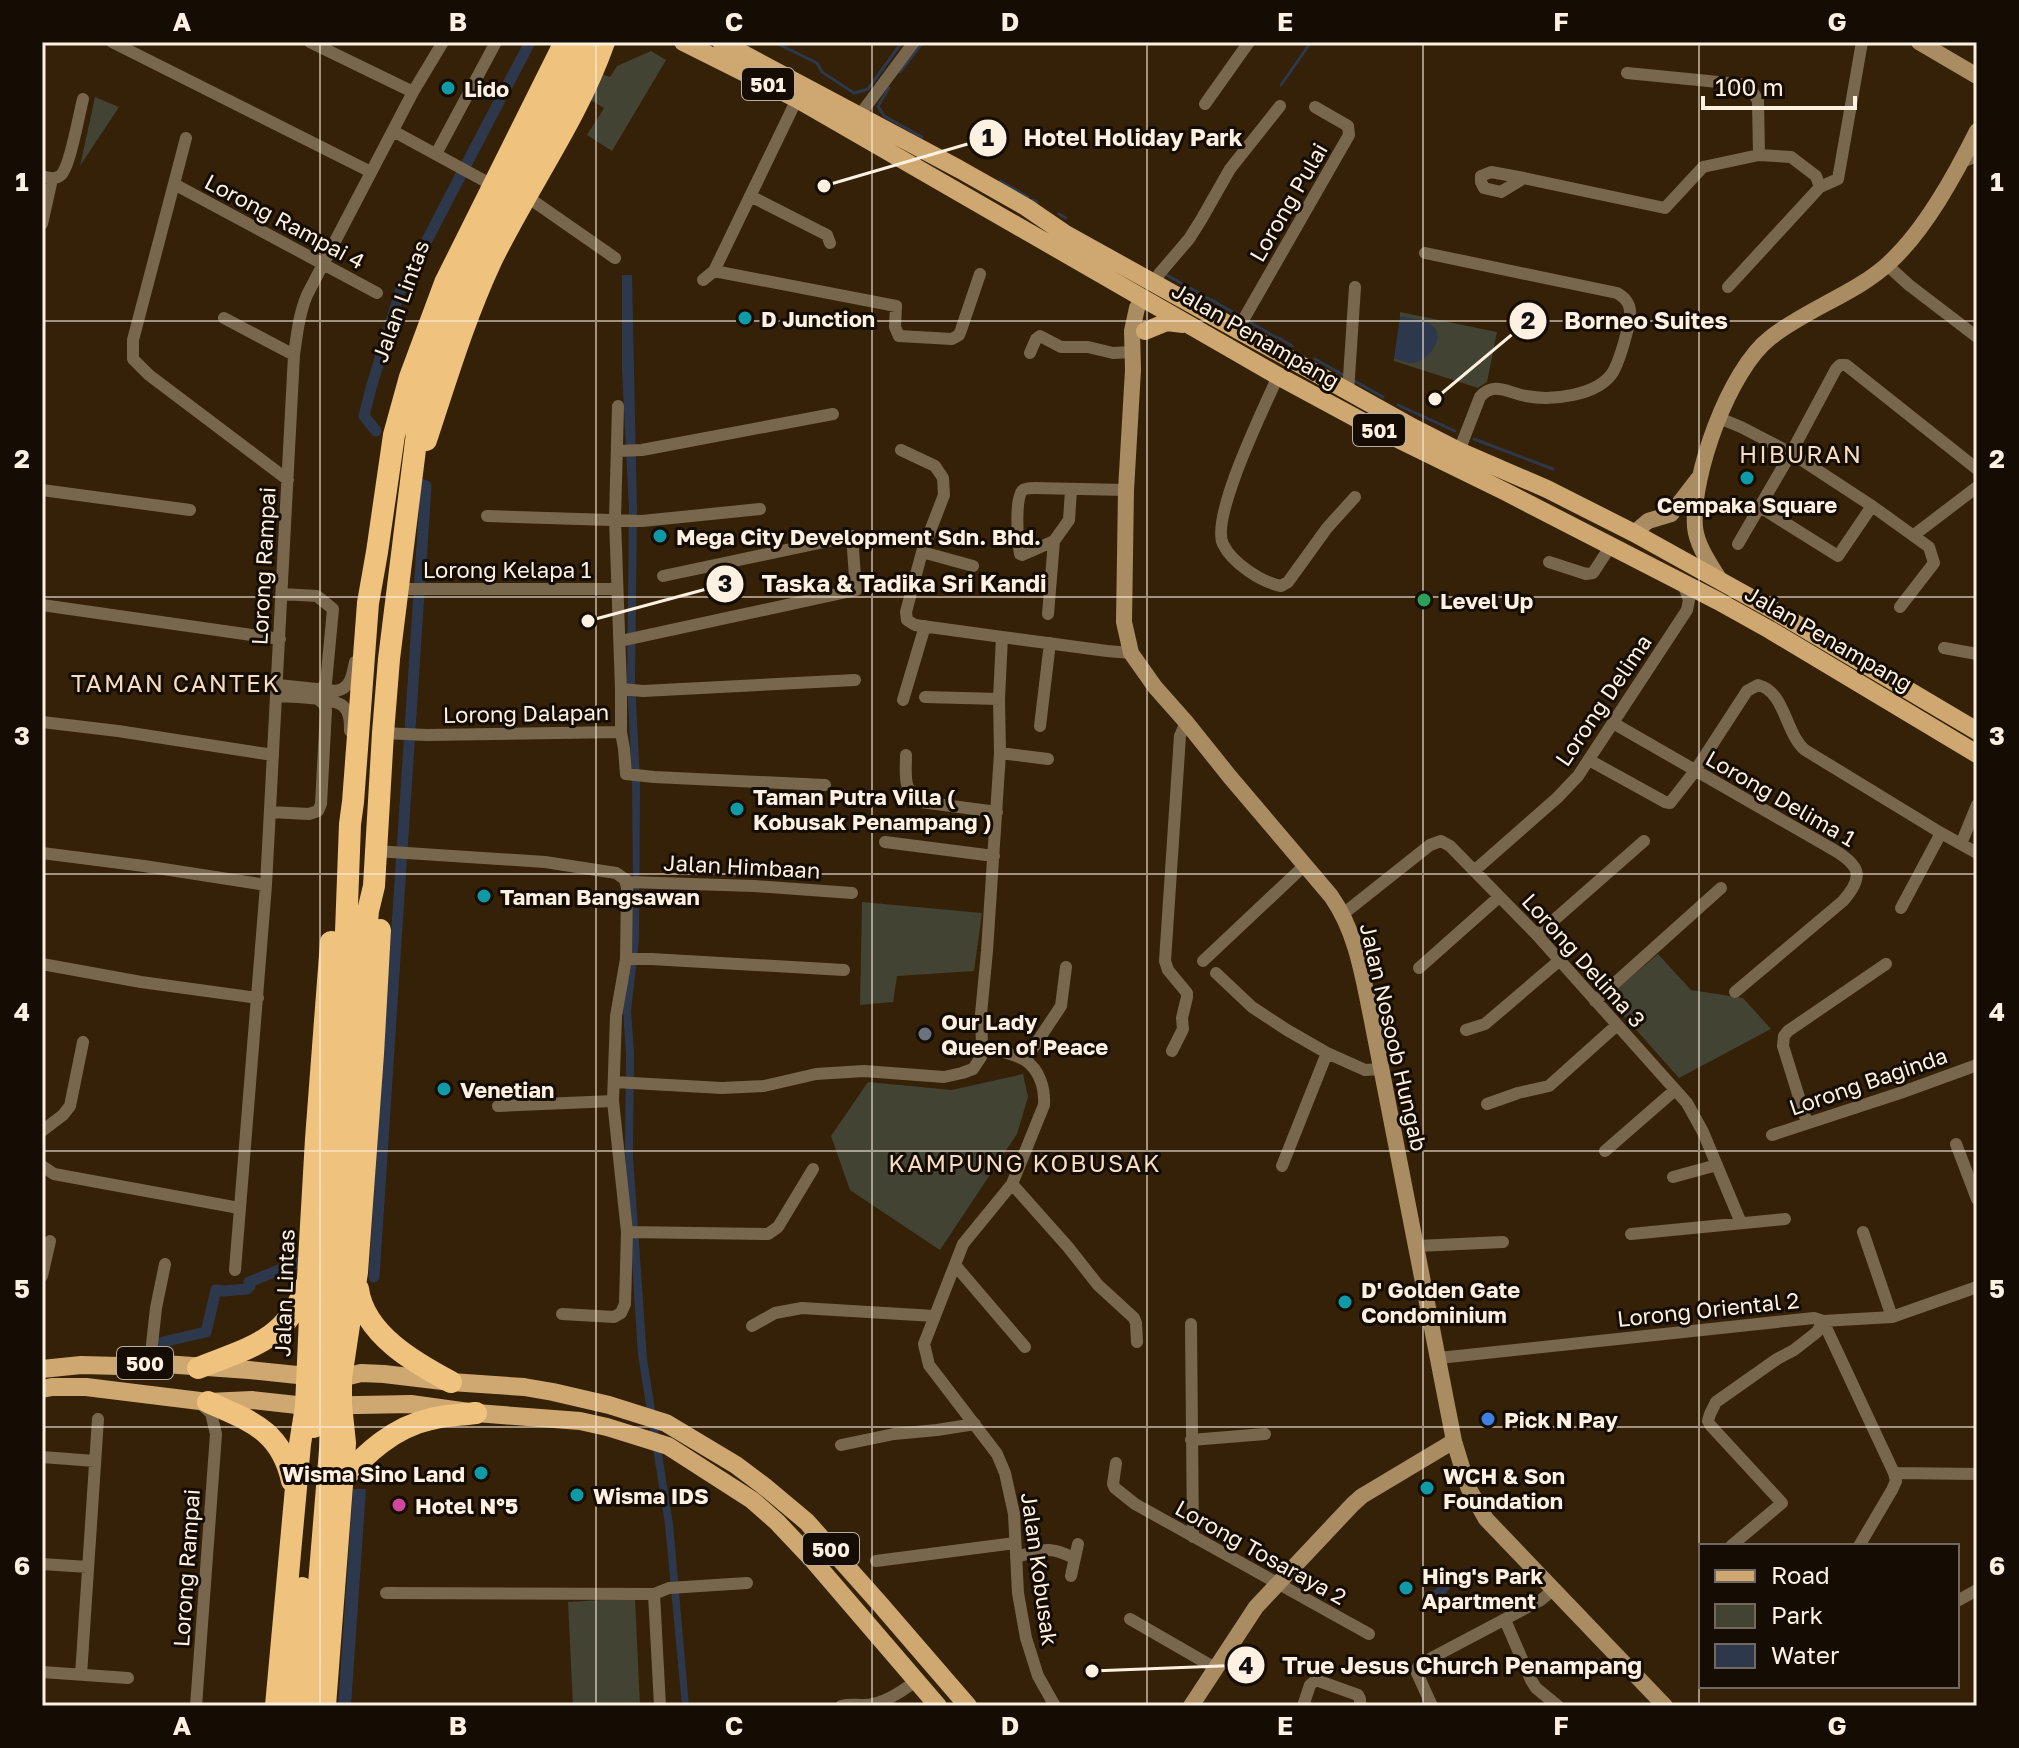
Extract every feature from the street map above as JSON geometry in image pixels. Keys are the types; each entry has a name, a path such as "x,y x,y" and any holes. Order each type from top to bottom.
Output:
{"highway":[{"path":"597,47 606,47 613,42"},
{"name":"Jalan Lintas","path":"292,1706 306,1406 324,1380 350,824 372,529 411,337 420,312 450,240 558,44"},
{"name":"Jalan Lintas","path":"389,442 445,283 558,44"},
{"path":"409,492 465,322 491,261 578,100 597,47"},
{"path":"310,1317 322,1344 335,1348 346,1338 363,964 368,911 384,851 409,492 421,401 453,305 482,243 597,47"},
{"name":"Jalan Lintas","path":"309,1706 331,1438 324,1380 310,1317 308,1278 333,927 348,882"},
{"path":"374,886 380,903 380,932 357,1272 359,1295 364,1310 391,1343 451,1382"},
{"path":"307,1436 357,1272"},
{"path":"198,1368 265,1340 299,1305 308,1278"},
{"name":"Jalan Lintas","path":"324,1380 341,1405 345,1443 325,1706"},
{"path":"202,1402 254,1423 275,1443 291,1477 293,1514"},
{"path":"307,1436 310,1428 320,1422 333,1425 337,1430 343,1469 402,1430 429,1419 476,1413"},
{"name":"Jalan Lintas","path":"276,1706 293,1514 307,1436"}],"main road":[{"name":"Jalan Penampang","path":"683,42 797,99 1156,295 1238,329 1459,451 1510,471 1634,533 1802,627 1977,731"},
{"name":"Jalan Penampang","path":"721,42 959,169 1026,207 1064,233 1129,268 1190,325 1278,376 1718,601 1977,754"},
{"path":"1919,42 1977,76"},
{"path":"1721,582 1698,541 1695,525 1699,478 1719,418 1741,370 1766,341 1788,324 1865,281 1887,265 1913,238 1969,159 1977,131"},
{"name":"Jalan Nosoob Hungab","path":"1133,370 1156,295"},
{"name":"Jalan Nosoob Hungab","path":"1156,295 1137,308 1133,322 1124,622 1131,653 1155,687 1343,914 1358,958 1454,1441 1468,1487 1486,1519 1665,1706"},
{"path":"1145,331 1167,322 1190,325"},
{"path":"1671,514 1699,478"},
{"path":"1634,559 1631,546 1634,533 1648,521 1671,514 1684,516 1695,525"},
{"path":"1928,703 1925,714 1928,724"},
{"name":"500","path":"42,1369 150,1363 249,1370 324,1380 361,1373 412,1377 553,1392 666,1423 736,1465 807,1522 968,1706"},
{"path":"411,1404 409,1390 412,1377"},
{"name":"500","path":"42,1389 86,1387 202,1402 252,1400 306,1406 411,1404 476,1413 580,1421 668,1446 722,1479 777,1522 938,1706"},
{"path":"1191,1706 1256,1607 1362,1496 1454,1441"}],"street":[{"path":"112,42 371,172"},
{"path":"310,42 413,92"},
{"name":"Lorong Rampai","path":"235,1270 266,885 294,355 300,311 413,92 443,42"},
{"path":"436,154 496,42"},
{"path":"859,116 914,42"},
{"path":"1205,104 1249,42"},
{"path":"1728,287 1820,187 1838,179 1862,42"},
{"path":"1627,73 1749,85 1758,101 1759,155"},
{"path":"42,224 47,177 62,174 66,167 83,99"},
{"path":"703,280 714,271 797,99"},
{"path":"1156,295 1159,274 1189,239 1230,169 1280,106"},
{"name":"Lorong Pulai","path":"1238,329 1349,135 1348,126 1315,107"},
{"path":"393,131 483,180"},
{"name":"Lorong Rampai 4","path":"186,138 133,340 133,359 149,375 288,480"},
{"path":"1524,178 1665,208 1703,167 1759,155 1791,157 1816,176 1820,187"},
{"name":"Lorong Rampai 4","path":"174,184 377,293"},
{"path":"526,196 615,258"},
{"path":"750,196 827,235 830,243"},
{"path":"1425,253 1617,293 1628,301 1630,307 1628,328 1612,374 1580,393 1568,396 1526,396 1494,388 1485,392 1480,397 1459,451"},
{"path":"1887,265 1977,337"},
{"path":"714,271 896,306 895,327 899,336 952,339 959,335 980,274"},
{"path":"1348,392 1355,287"},
{"path":"224,318 294,355"},
{"path":"1030,353 1040,336 1061,347 1132,352"},
{"path":"1738,544 1840,365 1846,365 1977,469"},
{"path":"1278,376 1232,481 1222,522 1223,544 1240,564 1263,581 1281,586 1288,582 1327,528 1355,497"},
{"path":"618,406 628,520 617,589 628,639 621,689"},
{"path":"621,451 642,450 833,414"},
{"path":"1719,418 1791,453 1929,547 1934,563 1900,607"},
{"path":"901,450 935,466 943,478 944,495 922,552 906,612 907,620 915,625 1131,653"},
{"path":"1914,535 1977,487"},
{"path":"1071,490 1069,520 1054,541 1020,554 1018,497 1021,491 1026,489 1126,490"},
{"path":"42,490 190,510"},
{"path":"1760,507 1838,556 1872,506"},
{"path":"487,516 628,520 760,509"},
{"path":"628,639 856,590 852,536 663,576"},
{"path":"1048,614 1054,541"},
{"path":"1549,562 1586,574 1593,573 1610,547"},
{"path":"922,552 973,566"},
{"path":"1683,584 1689,600 1687,610"},
{"name":"Lorong Kelapa 1","path":"403,590 617,589"},
{"path":"282,594 317,596 333,609 326,683 320,694"},
{"path":"1687,610 1701,603 1718,601"},
{"path":"42,605 280,639"},
{"name":"Lorong Delima","path":"1474,871 1578,776 1687,610"},
{"path":"903,700 925,626"},
{"path":"277,691 320,694 344,689 348,686 365,629"},
{"path":"618,1082 722,1088 764,1086 816,1074 864,1071 944,1077 973,1069 981,1057 982,1046 981,1014 1000,753 1002,637"},
{"path":"1040,726 1050,643"},
{"path":"1944,648 1977,654"},
{"name":"Lorong Dalapan","path":"390,733 621,732 621,689 643,691 855,680"},
{"path":"1589,760 1670,803 1744,696 1758,685 1766,687 1774,695 1795,740 1805,750 1977,853"},
{"path":"320,694 341,704 349,717 353,802"},
{"path":"270,812 309,814 318,811 321,804 326,710 320,694"},
{"path":"925,697 999,699"},
{"path":"42,722 273,755"},
{"path":"1172,1051 1183,1029 1187,997 1165,961 1180,736 1186,722"},
{"name":"Lorong Delima 1","path":"1613,723 1848,858 1857,871 1852,890 1843,901 1735,992"},
{"path":"621,732 626,774 825,785"},
{"path":"1000,753 1048,759"},
{"path":"906,755 906,787 921,802 997,812"},
{"path":"1961,844 1977,805"},
{"path":"1901,908 1941,833"},
{"name":"Lorong Delima 3","path":"1343,914 1430,845 1441,841 1446,843 1537,935 1687,1103 1741,1223"},
{"path":"1537,935 1644,841"},
{"path":"885,842 994,856"},
{"name":"Jalan Himbaan","path":"384,851 545,862 616,873 627,881 852,893"},
{"path":"42,853 266,885"},
{"path":"1203,961 1305,865"},
{"path":"562,1314 614,1317 621,1313 625,1304 632,1232 613,1101 618,1082 616,1016 626,959 627,881"},
{"path":"1595,1001 1721,888"},
{"path":"1419,968 1499,897"},
{"path":"626,959 844,970"},
{"path":"1466,1030 1485,1024 1560,960"},
{"path":"42,964 258,998"},
{"path":"1807,1123 1783,1046 1784,1036 1886,964"},
{"path":"982,1046 1025,1060 1061,1006 1066,967"},
{"path":"1216,973 1252,1007 1327,1053 1365,1070 1381,1069"},
{"path":"1487,1104 1549,1086 1617,1025"},
{"path":"42,1131 70,1106 83,1042"},
{"path":"1282,1166 1327,1053"},
{"name":"Jalan Kobusak","path":"1025,1060 1036,1071 1045,1091 1044,1105 1012,1184 963,1244 924,1344 929,1365 997,1454 1005,1473 1014,1514 1018,1593 1026,1638 1038,1676 1055,1706"},
{"name":"Lorong Baginda","path":"1772,1135 1977,1065"},
{"path":"1605,1151 1675,1090"},
{"path":"498,1106 613,1101"},
{"path":"1956,1144 1977,1199"},
{"path":"1673,1177 1717,1165"},
{"path":"42,1166 54,1174 239,1208"},
{"path":"632,1232 773,1232 813,1169"},
{"path":"1012,1184 1098,1285 1134,1318 1137,1342"},
{"path":"1631,1234 1785,1219"},
{"path":"1863,1232 1892,1317"},
{"path":"42,1275 50,1241"},
{"path":"1417,1246 1503,1242"},
{"path":"150,1363 165,1264"},
{"path":"955,1265 1025,1347"},
{"name":"Lorong Oriental 2","path":"1439,1358 1814,1318 1823,1321 1892,1317 1977,1287"},
{"path":"752,1326 775,1313 802,1308 934,1316"},
{"path":"1823,1321 1896,1481 1860,1544"},
{"path":"1733,1544 1782,1503 1711,1426 1708,1421 1710,1414 1716,1402 1794,1350 1817,1332 1823,1321"},
{"path":"1191,1324 1193,1537"},
{"path":"202,1402 210,1411 216,1434"},
{"path":"81,1675 98,1419"},
{"path":"216,1434 235,1419 254,1423"},
{"path":"841,1445 894,1434 975,1424"},
{"name":"Lorong Rampai","path":"196,1706 216,1434"},
{"path":"1191,1440 1265,1434"},
{"path":"42,1457 95,1461"},
{"name":"Lorong Tosaraya 2","path":"1116,1463 1113,1484 1135,1504 1369,1634"},
{"path":"1894,1473 1977,1474"},
{"path":"1071,1576 1078,1544"},
{"path":"876,1561 1047,1549 1074,1558"},
{"path":"42,1564 88,1567"},
{"path":"386,1593 654,1594 675,1588 747,1583"},
{"path":"1432,1706 1417,1673 1422,1663 1541,1600 1553,1590"},
{"path":"1959,1600 1977,1590"},
{"path":"654,1594 660,1706"},
{"path":"1130,1619 1215,1668"},
{"path":"1505,1620 1531,1680 1558,1706"},
{"path":"42,1672 128,1678"},
{"path":"1303,1706 1311,1683 1316,1680 1358,1695 1360,1706"},
{"path":"841,1706 876,1703 894,1696 916,1681"}],"green space":[{"path":"651,51 666,60 612,151 587,135 604,108 584,96 599,73 610,77 617,66"},
{"path":"95,97 119,107 80,166"},
{"path":"1400,312 1497,332 1487,382 1478,388 1394,361 1394,358 1410,363 1419,320 1400,317"},
{"path":"862,902 982,913 974,971 897,976 893,1002 860,1005"},
{"path":"1658,954 1691,990 1743,998 1771,1029 1679,1078 1607,997"},
{"path":"1023,1074 1028,1097 1017,1134 940,1250 850,1190 831,1136 868,1082 952,1090"},
{"path":"635,1598 640,1706 573,1706 568,1602"}],"water":[{"path":"622,275 632,275 637,510 635,680 640,782 639,940 631,1011 634,1053 633,1156 647,1359 673,1524 689,1706 682,1706 665,1524 638,1355 625,1152 623,1010 632,939 633,883 627,682 629,510 622,369"},
{"path":"1400,317 1425,322 1433,326 1438,335 1435,346 1418,362 1394,358"},
{"path":"353,1489 366,1489 351,1706 338,1706"},
{"path":"1442,1583 1447,1583 1450,1588 1443,1597 1433,1601 1423,1596 1425,1591 1435,1590"}],"waterway":[{"path":"376,431 364,416 400,292 530,42"},
{"path":"774,42 817,63 822,72 854,93 868,89 902,42"},
{"path":"900,72 923,42"},
{"path":"1281,85 1311,42"},
{"path":"889,88 878,106 884,116 922,137"},
{"path":"1000,181 1028,197"},
{"path":"1033,200 1037,202"},
{"path":"1059,214 1066,218"},
{"path":"1163,273 1240,316"},
{"path":"1248,321 1272,335"},
{"path":"1279,338 1292,346"},
{"path":"1315,359 1345,376"},
{"path":"1351,379 1383,397"},
{"path":"1398,405 1455,431"},
{"path":"1474,439 1553,469"},
{"path":"374,1277 426,486 421,484"},
{"path":"163,1342 206,1332 216,1290 247,1289 249,1282 299,1262"}],"place":[{"name":"Lido","path":"448,88"},
{"name":"Hotel Holiday Park","path":"824,186"},
{"name":"D Junction","path":"745,318"},
{"name":"Borneo Suites","path":"1435,399"},
{"name":"Cempaka Square","path":"1747,478"},
{"name":"Mega City Development Sdn. Bhd.","path":"660,536"},
{"name":"Level Up","path":"1424,600"},
{"name":"Taska & Tadika Sri Kandi","path":"588,621"},
{"name":"Taman Putra Villa ( Kobusak Penampang )","path":"737,809"},
{"name":"Taman Bangsawan","path":"484,896"},
{"name":"Our Lady Queen of Peace","path":"925,1034"},
{"name":"Venetian","path":"444,1089"},
{"name":"D' Golden Gate Condominium","path":"1345,1302"},
{"name":"Pick N Pay","path":"1488,1419"},
{"name":"Wisma Sino Land","path":"481,1473"},
{"name":"WCH & Son Foundation","path":"1427,1488"},
{"name":"Wisma IDS","path":"577,1495"},
{"name":"Hotel N°5","path":"399,1505"},
{"name":"Hing's Park Apartment","path":"1406,1588"},
{"name":"True Jesus Church Penampang","path":"1092,1671"}],"district":[{"name":"HIBURAN","path":"1801,453"},
{"name":"TAMAN CANTEK","path":"176,682"},
{"name":"KAMPUNG KOBUSAK","path":"1025,1162"}]}
